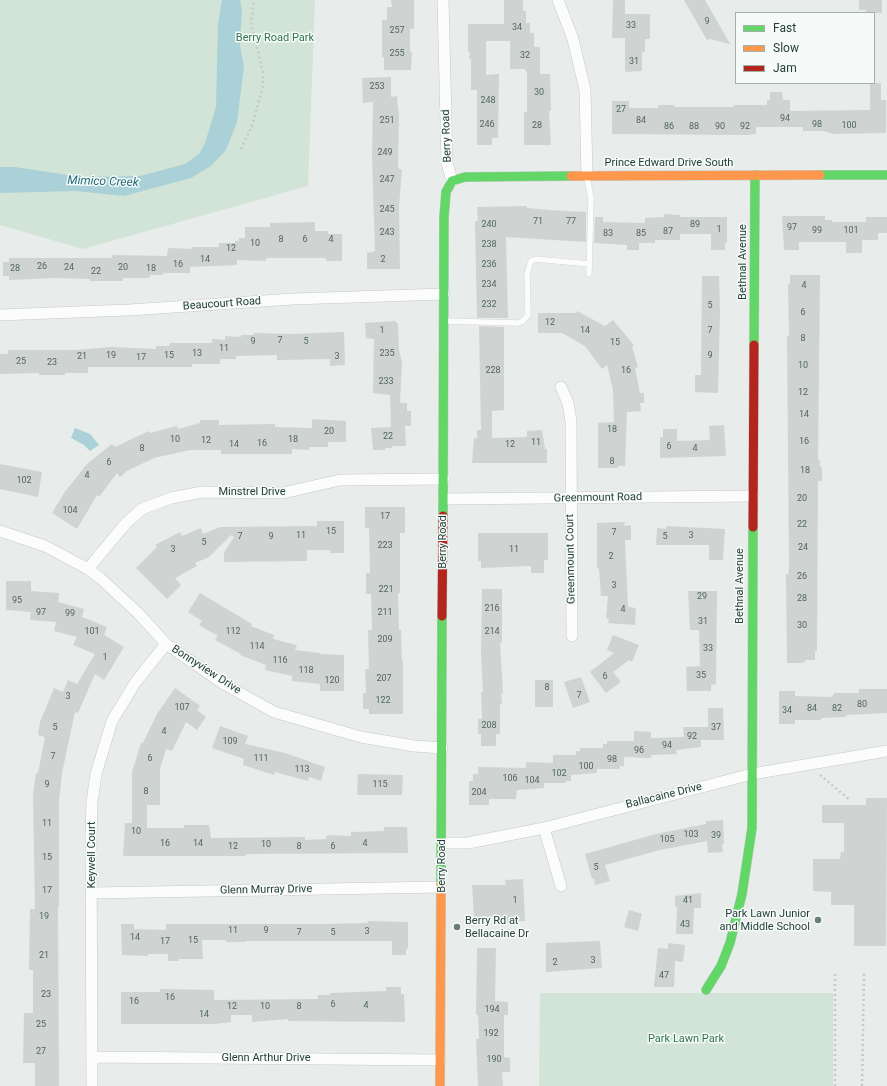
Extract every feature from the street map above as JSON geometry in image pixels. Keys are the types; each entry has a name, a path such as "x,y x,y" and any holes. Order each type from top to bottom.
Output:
{"street":[{"name":"Berry Road","path":"440,1086 444,499 444,204 446,192 452,181 447,163 443,0"},
{"path":"558,0 573,39 585,90 587,175"},
{"name":"Prince Edward Drive South","path":"452,181 465,177 587,175 887,175"},
{"name":"Bethnal Avenue","path":"706,990 726,956 742,894 752,828 755,175"},
{"name":"Beaucourt Road","path":"0,315 128,310 293,299 444,294"},
{"name":"Greenmount Court","path":"561,386 570,412 572,636"},
{"name":"Minstrel Drive","path":"88,569 126,523 142,509 171,498 202,492 283,493 340,480 444,479"},
{"name":"Greenmount Road","path":"444,499 753,496"},
{"name":"Bonnyview Drive","path":"0,531 45,546 88,569 134,609 166,644 224,684 274,712 361,737 414,746 442,748"},
{"name":"Keywell Court","path":"92,1086 92,802 96,774 112,721 135,683 166,644"},
{"name":"Ballacaine Drive","path":"442,843 468,843 544,828 752,774 887,752"},
{"path":"544,828 561,886"},
{"name":"Glenn Murray Drive","path":"92,894 441,887"},
{"name":"Glenn Arthur Drive","path":"92,1057 440,1060"}],"lane":[{"path":"587,175 591,198 589,274"},
{"path":"444,321 518,323 523,321 528,315 527,274 531,260 536,259 589,264"}],"path":[{"path":"241,149 252,126 263,86 263,72 251,24 254,0"},
{"path":"820,775 850,800"},
{"path":"835,973 835,1086"},
{"path":"862,1086 864,973"}],"green space":[{"name":"Berry Road Park","path":"0,0 315,0 308,186 83,249 0,225"},
{"name":"Park Lawn Park","path":"540,993 833,993 833,1086 539,1086"}],"water":[{"name":"Mimico Creek","path":"222,0 240,0 242,10 240,46 244,67 237,122 226,150 211,166 191,178 124,196 76,191 0,193 0,167 15,167 81,177 140,176 185,164 199,154 205,143 216,107 218,23"},
{"path":"75,428 90,434 99,445 90,451 84,445 71,438"}],"building":[{"path":"391,0 414,0 414,29 410,29 410,52 412,52 411,70 384,70 384,57 382,57 382,20 387,20 387,7 392,7"},
{"path":"504,0 523,0 523,11 526,11 526,23 530,23 530,33 534,33 534,47 540,47 540,74 550,74 551,111 549,111 551,145 524,145 524,112 527,112 527,73 525,69 510,69 510,41 486,41 486,75 499,74 498,138 492,138 492,145 477,145 477,90 471,90 471,59 469,59 470,52 468,52 468,24 504,24"},
{"path":"613,0 625,0 625,14 650,14 650,39 645,39 645,52 642,52 642,71 625,72 625,38 612,38"},
{"path":"684,0 705,0 730,44 710,39 707,40"},
{"path":"859,0 882,0 882,13 859,10"},
{"path":"391,77 391,97 397,96 399,111 398,168 402,170 399,206 400,269 367,269 367,253 375,251 372,158 373,102 363,103 362,78"},
{"path":"881,83 881,100 886,100 886,133 834,134 823,131 803,131 803,127 756,127 756,134 747,135 612,134 612,101 629,101 629,108 658,108 658,105 674,105 674,107 734,107 734,105 767,105 767,100 770,100 770,92 782,92 783,100 790,100 790,111 870,110 870,84"},
{"path":"527,206 527,208 586,212 586,242 506,237 508,318 477,318 475,221 478,221 477,207"},
{"path":"664,214 680,215 680,217 727,217 727,243 725,243 725,250 711,250 711,234 680,234 680,240 655,240 655,243 639,243 639,250 627,250 627,245 594,243 595,217 603,217 603,222 645,223 645,218 664,217"},
{"path":"782,216 825,216 825,220 832,220 832,222 866,222 866,217 887,217 887,233 878,233 878,240 862,240 862,253 846,253 846,242 799,242 799,250 784,250"},
{"path":"315,222 315,231 328,231 328,234 342,234 342,261 326,261 326,258 266,258 266,261 237,260 237,265 190,267 190,273 163,273 163,275 150,275 150,278 123,278 123,281 90,281 90,279 55,278 9,280 9,276 3,276 3,262 9,262 9,258 111,258 113,255 167,256 168,248 192,249 192,247 219,247 219,243 235,243 235,241 239,241 239,238 245,238 245,227 270,227 270,223"},
{"path":"790,275 820,275 818,460 820,460 820,467 822,467 822,481 818,481 817,651 815,651 815,660 805,660 805,662 800,663 787,663 786,574 788,575 789,567 787,337 789,336 788,284 790,284"},
{"path":"702,276 719,276 720,311 718,393 695,392 695,375 701,375"},
{"path":"577,311 605,326 613,320 634,345 632,346 638,367 635,368 640,393 644,393 644,403 640,403 641,411 627,412 625,466 618,466 618,468 598,468 598,423 614,422 613,390 607,365 602,369 585,346 562,333 538,333 538,313 576,313"},
{"path":"396,321 396,323 398,323 399,350 402,362 400,403 407,403 407,411 411,411 411,426 405,426 406,446 392,446 392,448 385,448 385,450 373,450 371,428 391,427 390,395 373,393 374,339 366,338 365,323"},
{"path":"479,326 504,327 504,410 492,411 492,438 527,437 527,431 542,430 545,449 547,449 547,463 472,463 474,438 477,438 477,430 481,430"},
{"path":"344,332 345,365 330,366 330,359 277,360 277,355 236,356 236,359 220,359 220,364 192,364 192,367 88,367 88,373 65,373 65,375 39,375 39,373 0,374 0,354 8,354 8,350 75,350 112,347 156,349 156,346 169,346 170,343 212,343 212,339 225,340 225,336 241,337 241,335 254,335 254,333 293,334"},
{"path":"312,419 346,421 346,442 328,442 328,447 309,447 309,450 292,449 292,454 221,454 221,450 190,450 154,458 127,471 120,477 117,473 99,497 97,495 77,529 52,513 64,493 87,464 112,444 115,447 149,431 150,433 177,426 178,429 200,423 200,420 219,420 219,425 275,424 275,427 312,428"},
{"path":"724,425 726,456 660,458 660,437 663,437 663,429 677,429 677,441 710,440 709,426"},
{"path":"0,464 42,472 38,497 0,489"},
{"path":"365,507 405,507 405,533 400,533 400,593 398,593 399,630 401,630 403,661 403,714 369,714 369,709 363,709 363,693 366,693 365,669 369,669 368,630 372,630 371,594 366,594 366,573 370,573 369,528 365,528"},
{"path":"317,521 344,521 344,553 330,553 330,550 307,550 307,561 224,562 224,553 234,537 231,535 209,557 195,563 197,566 175,578 181,585 167,599 136,568 157,547 155,545 180,532 182,536 201,528 203,534 220,527 317,526"},
{"path":"625,522 624,526 631,525 631,540 625,540 628,607 636,608 635,625 608,623 609,619 606,618 608,596 601,596 599,569 597,567 597,523"},
{"path":"666,526 725,529 723,560 709,560 709,545 656,545 657,528 666,529"},
{"path":"478,533 548,533 548,560 544,560 544,573 531,573 531,566 481,568 481,561 478,561"},
{"path":"6,581 31,581 31,591 59,593 58,602 84,609 82,617 107,627 104,635 124,647 104,680 95,674 78,713 75,712 62,773 59,801 59,1086 35,1086 35,1063 23,1063 24,1013 33,1013 33,970 29,970 30,909 35,909 33,795 36,773 38,773 45,737 38,735 40,722 54,688 63,692 68,680 77,684 95,654 73,645 77,637 54,631 56,622 30,620 31,612 6,610"},
{"path":"482,589 502,589 502,643 500,643 503,694 501,694 502,704 500,704 500,734 496,734 496,746 481,746 481,734 478,734 478,719 482,719 481,692 483,692 481,655"},
{"path":"688,591 717,591 716,684 711,685 711,691 687,691 686,667 700,666 699,630 690,630"},
{"path":"200,593 252,624 251,626 274,635 273,639 297,645 295,650 320,654 344,655 344,691 320,691 320,684 292,681 292,676 265,670 266,665 240,655 241,654 215,640 218,636 199,625 202,621 188,612"},
{"path":"613,635 639,645 632,662 629,660 613,672 621,682 606,693 590,672 614,653 607,650"},
{"path":"581,677 590,702 573,708 564,682"},
{"path":"535,680 553,680 553,707 535,707"},
{"path":"175,688 200,706 197,710 206,717 197,730 186,722 172,751 166,749 160,769 160,805 147,805 147,828 184,828 184,825 209,825 211,838 305,837 305,840 326,839 328,835 351,836 351,832 384,831 384,827 407,827 408,853 246,854 246,856 123,856 125,823 132,823 132,772 141,743 143,743 157,714"},
{"path":"859,689 887,689 887,713 846,715 846,717 821,718 821,720 795,720 795,724 779,724 779,691 795,691 795,696 832,697 834,693 859,693"},
{"path":"708,708 723,708 724,740 701,740 701,747 676,750 677,754 651,755 651,758 624,757 624,766 620,766 620,769 597,769 597,773 571,775 571,781 566,781 566,783 544,783 544,788 517,790 516,799 489,799 489,805 469,805 469,781 473,781 473,774 478,774 478,767 526,768 526,762 553,763 553,755 576,755 576,751 580,751 580,748 603,748 603,744 607,744 607,741 634,741 634,731 651,732 651,738 684,737 683,727 708,727"},
{"path":"220,726 248,736 245,744 285,753 325,767 321,781 309,777 308,781 275,772 274,775 243,765 244,759 212,748"},
{"path":"358,774 403,775 402,795 357,795"},
{"path":"866,798 887,798 886,946 854,946 854,905 831,905 831,892 813,891 813,859 840,859 841,852 844,852 844,823 822,823 822,805 866,805"},
{"path":"723,820 723,852 708,853 707,841 660,850 605,865 610,881 595,885 594,878 592,879 585,854 656,834 706,824 706,821"},
{"path":"523,879 525,921 502,922 502,917 474,917 472,885 506,885 505,880"},
{"path":"701,893 701,908 694,908 693,934 676,934 677,907 675,907 675,896"},
{"path":"629,910 642,914 638,931 624,927"},
{"path":"368,921 408,922 408,949 406,948 406,955 392,955 392,941 226,942 226,940 202,940 203,959 179,959 179,961 168,961 168,954 148,954 148,956 122,955 121,924 134,924 134,929 166,930 166,924 324,924 368,923"},
{"path":"600,941 602,968 546,972 546,943"},
{"path":"668,943 685,945 683,962 675,961 674,987 654,987 658,948 668,949"},
{"path":"477,948 496,948 495,1001 508,1002 508,1015 504,1015 504,1057 510,1058 510,1072 502,1072 503,1086 478,1086 476,1039 479,1039 478,1015 476,1015"},
{"path":"386,987 401,987 401,994 404,994 405,1022 288,1021 288,1019 252,1022 252,1015 231,1015 231,1022 214,1024 121,1024 121,992 160,992 160,989 214,990 214,1000 318,999 318,995 330,995 330,993 386,991"}],"traffic: fast":[{"path":"754,345 755,175"},
{"path":"820,175 887,175"},
{"path":"443,516 444,217 446,192 452,181 465,177 571,176"},
{"path":"706,990 721,966 730,943 742,894 752,828 753,527"},
{"path":"441,884 442,616"}],"traffic: slow":[{"path":"571,176 820,175"},
{"path":"440,1086 441,884"}],"traffic: jam":[{"path":"753,527 754,345"},
{"path":"442,616 443,516"}],"place":[{"name":"Park Lawn Junior and Middle School","path":"818,920"},
{"name":"Berry Rd at Bellacaine Dr","path":"457,927"}]}
